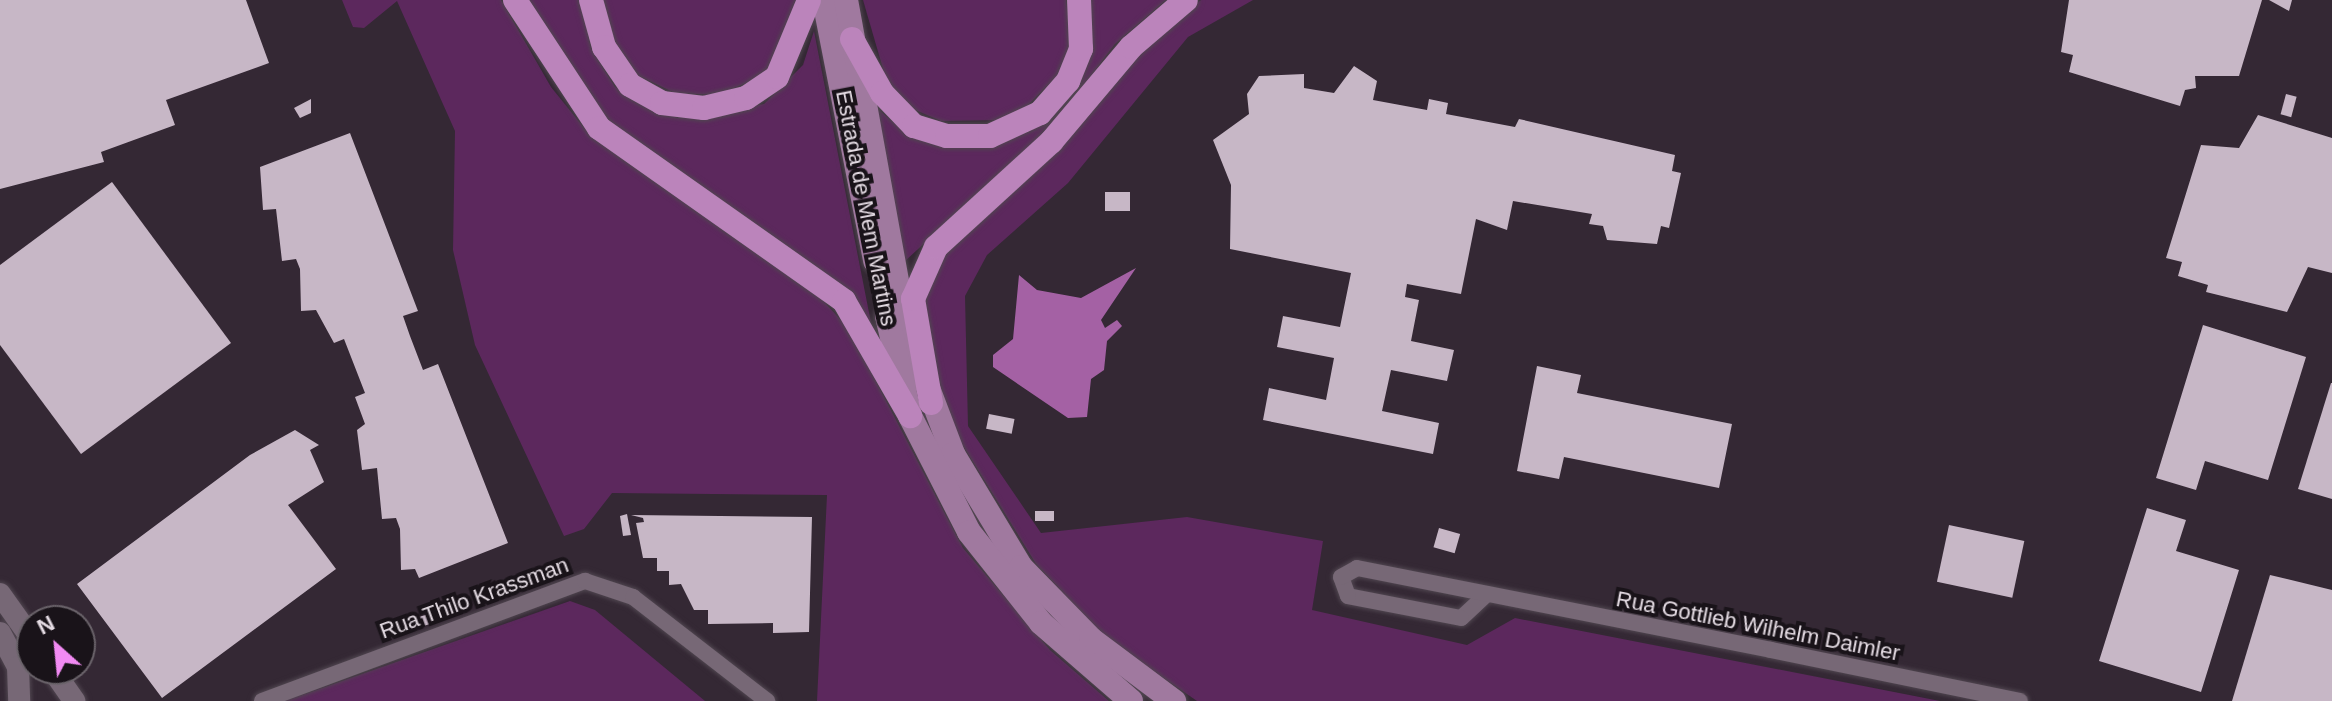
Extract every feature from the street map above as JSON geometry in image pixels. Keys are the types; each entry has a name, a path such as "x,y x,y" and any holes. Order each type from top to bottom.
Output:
{"highway":[{"path":"515,0 599,128 844,301 921,410"},
{"path":"591,0 604,47 630,85 662,103 704,108 746,98 777,77 809,0"},
{"path":"852,39 882,93 914,126 947,136 990,136 1040,113 1068,81 1081,49 1079,0"},
{"path":"921,410 913,299 936,247 1051,142 1131,47 1186,0"}],"main road":[{"name":"Estrada de Mem Martins","path":"824,0 921,410"},
{"name":"Estrada de Mem Martins","path":"846,0 921,410"},
{"path":"921,410 948,495 997,571 1064,647 1131,701"},
{"path":"921,410 1015,559 1091,639 1174,701"}],"street":[{"name":"Rua Gottlieb Wilhelm Daimler","path":"1487,594 1461,618 1348,596 1341,577 1357,568 1487,594 2020,701"},
{"name":"Rua Thilo Krassman","path":"262,701 585,581 633,597 767,701"},
{"path":"0,594 16,616"},
{"path":"0,633 18,667 19,701"}],"shaded area":[{"path":"342,0 501,0 551,87 589,134 817,294 848,328 963,548 1050,650 1109,701 817,701 827,495 612,493 584,529 564,536 475,345 453,250 455,131 397,1 364,28 353,27"},
{"path":"525,0 581,0 591,49 615,87 677,118 764,104 803,65 814,31 871,323 835,281 602,118"},
{"path":"601,0 798,0 766,75 717,95 675,93 639,76 622,61"},
{"path":"863,0 1066,0 1071,41 1060,73 1021,112 1004,120 941,121 906,106 888,86"},
{"path":"1091,0 1166,0 1115,44 1056,122 904,262 871,103 902,130 1000,143 1031,131 1084,73"},
{"path":"1201,0 1253,0 1188,37 1068,183 987,255 965,296 968,426 1041,533 1187,517 1323,541 1312,610 1467,645 1515,618 1940,701 1197,701 1107,639 1036,564 957,436 931,373 923,290 951,241 1146,45"},
{"path":"1136,268 1101,320 1105,328 1117,320 1122,326 1107,341 1104,370 1091,379 1087,417 1068,418 993,367 993,355 1013,339 1019,275 1037,290 1081,298"},
{"path":"570,601 595,610 705,701 285,701"}],"building":[{"path":"0,0 246,0 269,63 166,100 175,125 101,152 104,162 0,189"},
{"path":"2069,0 2262,0 2239,76 2195,76 2196,88 2185,90 2180,106 2069,72 2073,55 2061,52"},
{"path":"2269,0 2292,0 2289,11"},
{"path":"1354,66 1377,81 1373,100 1427,110 1429,99 1448,103 1446,114 1515,127 1519,119 1675,155 1672,171 1681,173 1669,228 1661,226 1657,244 1607,240 1603,226 1589,224 1592,214 1513,201 1507,230 1476,219 1461,294 1407,284 1405,297 1419,300 1411,341 1454,350 1447,381 1391,370 1382,411 1439,423 1433,454 1263,420 1269,388 1326,400 1334,358 1277,347 1283,316 1340,327 1351,273 1230,249 1231,185 1213,140 1249,114 1247,94 1259,76 1304,74 1304,88 1334,93"},
{"path":"2286,94 2297,97 2291,117 2281,114"},
{"path":"311,99 311,113 300,118 294,108"},
{"path":"2258,115 2332,138 2332,273 2308,267 2287,312 2206,292 2208,285 2178,276 2182,262 2166,258 2201,145 2239,148"},
{"path":"350,133 418,311 403,316 423,370 438,364 508,543 419,578 415,569 401,570 400,529 396,518 382,519 377,468 362,470 357,430 365,424 355,397 365,393 344,339 334,343 316,310 301,311 300,269 296,259 282,261 276,209 263,210 260,167"},
{"path":"112,182 231,343 81,454 0,345 0,265"},
{"path":"1105,192 1130,192 1130,211 1105,211"},
{"path":"2203,325 2306,357 2268,480 2205,461 2196,490 2156,478"},
{"path":"1537,366 1581,375 1577,393 1732,424 1719,488 1564,457 1559,479 1517,471"},
{"path":"2332,383 2332,499 2298,489"},
{"path":"989,414 1015,419 1012,434 986,429"},
{"path":"295,430 319,445 310,450 324,482 288,505 336,569 162,698 96,609 96,605 93,605 77,584 250,455"},
{"path":"2147,508 2186,520 2176,551 2239,570 2201,692 2099,661"},
{"path":"1035,511 1054,511 1054,521 1035,521"},
{"path":"627,514 631,535 623,536 620,516"},
{"path":"631,515 812,517 809,632 773,633 773,623 708,624 708,610 694,610 681,584 669,585 669,571 657,571 657,558 643,558 636,523 644,522 643,518"},
{"path":"1949,525 2024,541 2012,598 1937,582"},
{"path":"1439,528 1460,534 1455,553 1433,547"},
{"path":"2270,575 2332,590 2332,701 2232,701"},
{"path":"432,613 435,623 412,630 409,620"}]}
